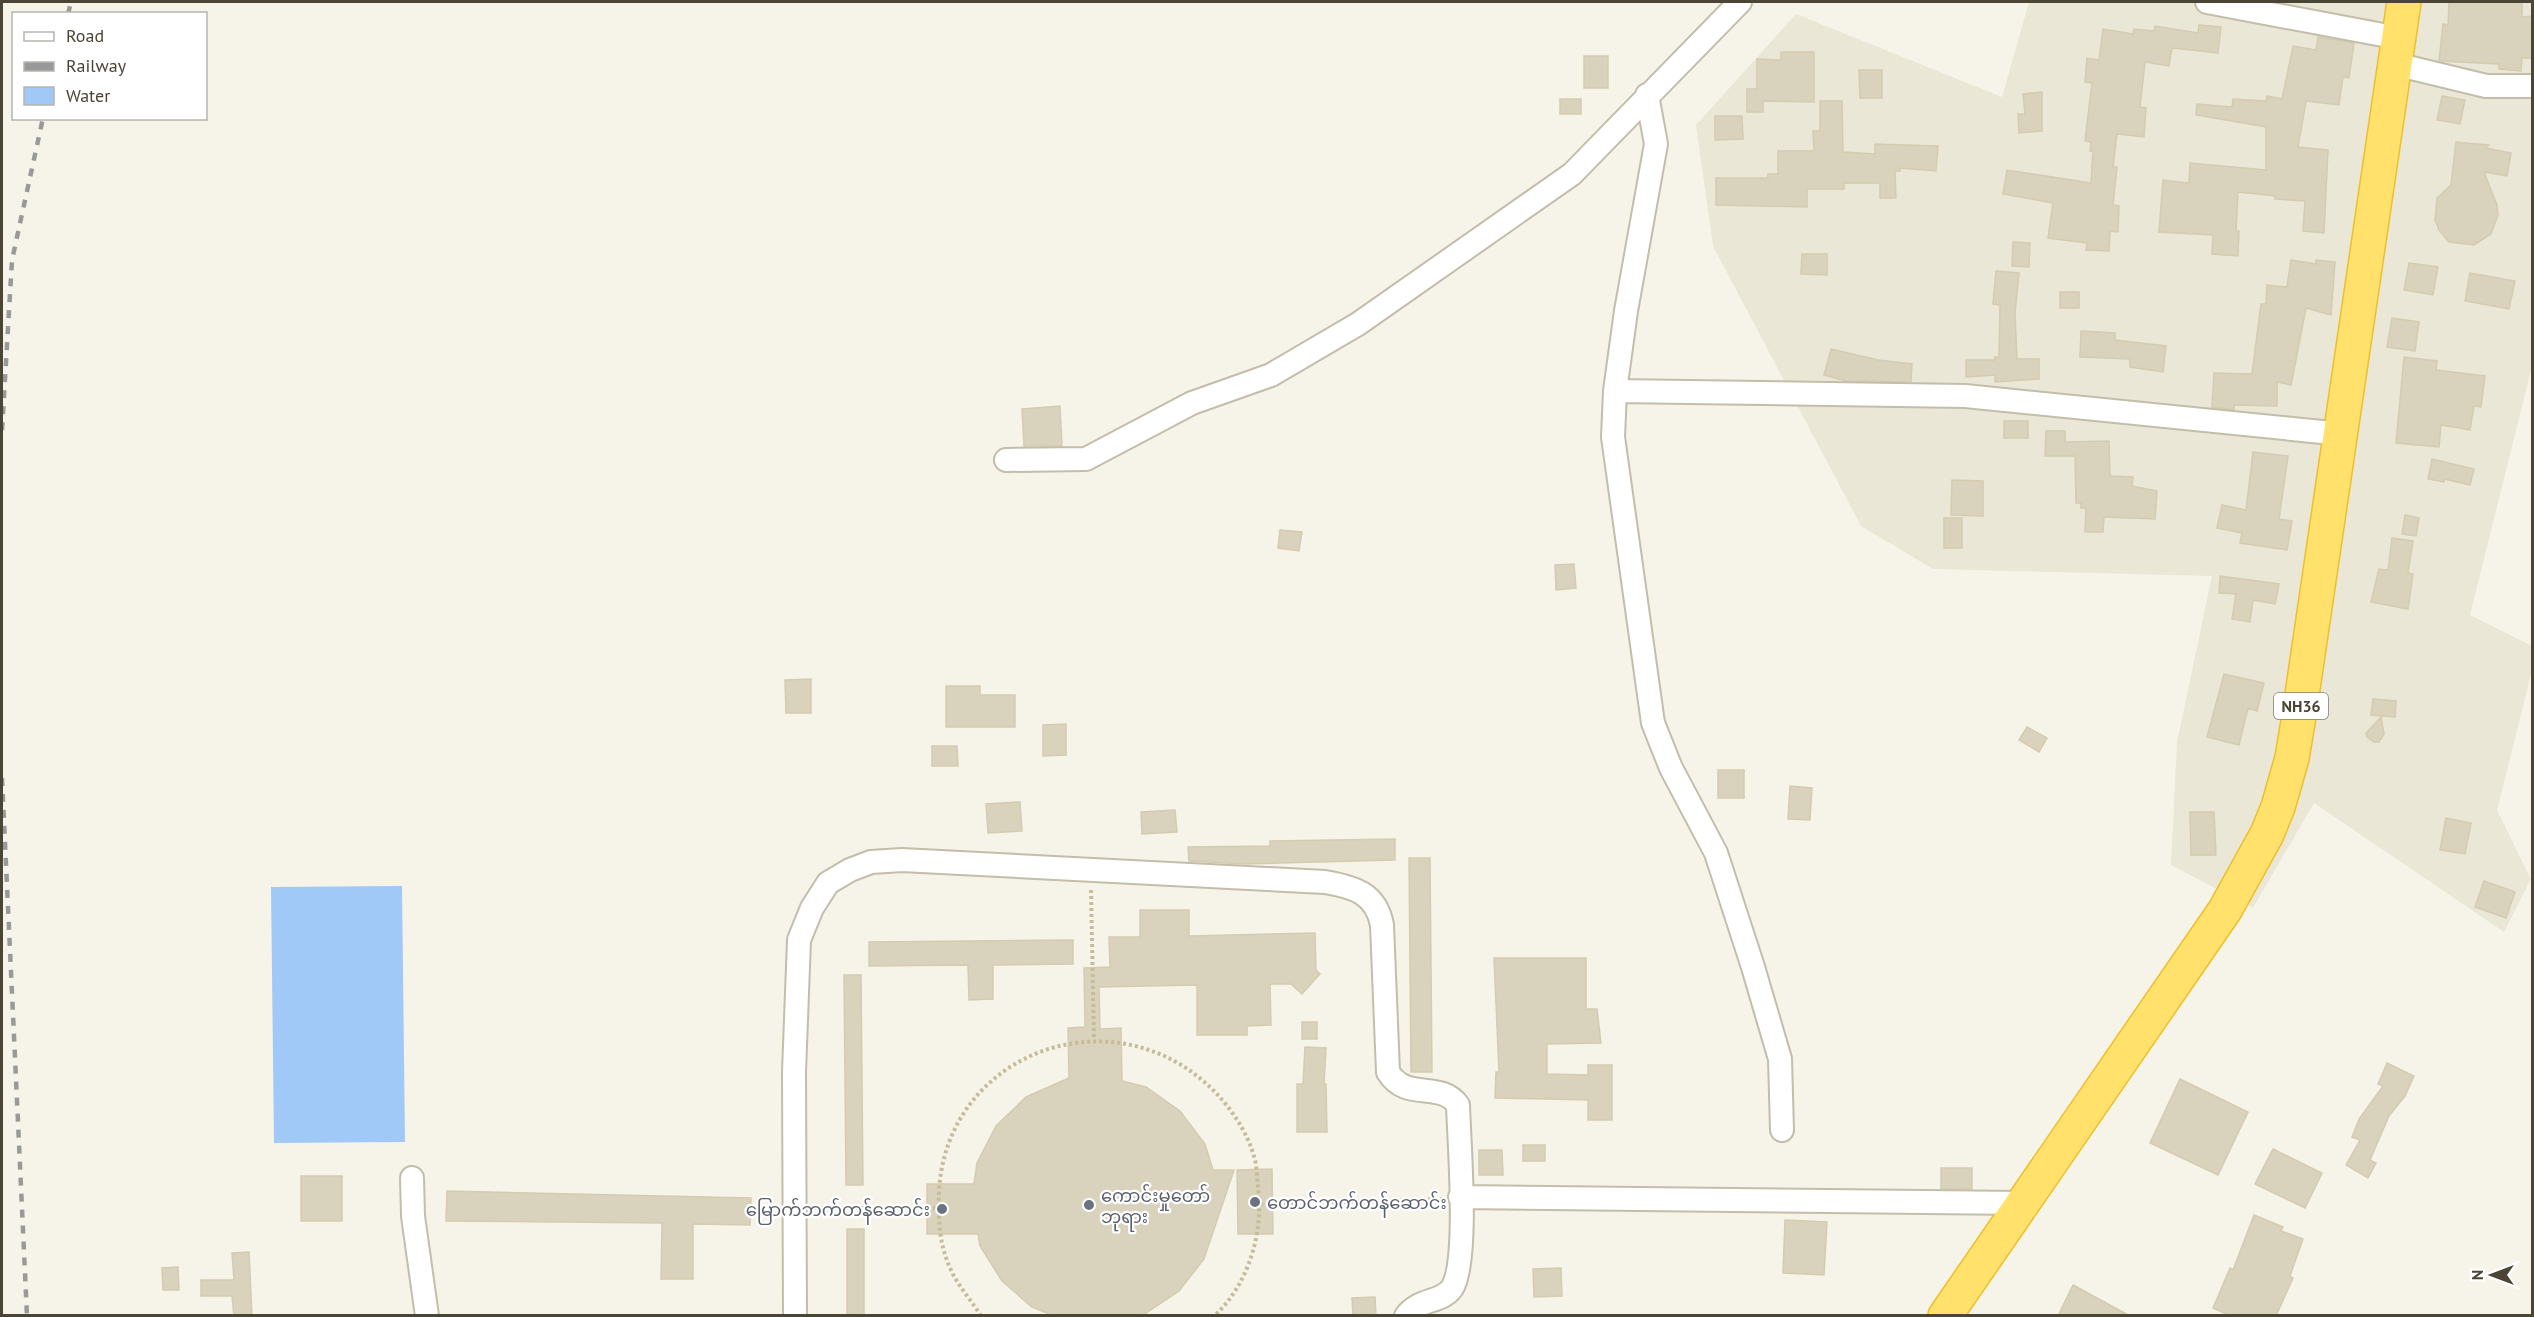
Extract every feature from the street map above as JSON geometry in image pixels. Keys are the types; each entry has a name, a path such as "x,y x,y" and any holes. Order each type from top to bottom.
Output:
{"highway":[{"name":"NH36","path":"1945,1316 2214,927 2267,834 2292,758 2342,434 2404,2"}],"street":[{"path":"1006,460 1086,459 1192,404 1271,375 1358,324 1572,174 1740,2"},
{"path":"2208,2 2397,51 2487,86 2532,86"},
{"path":"1647,95 1656,144 1615,392 1613,438 1653,723 1671,768 1716,853 1753,967 1780,1059 1782,1130"},
{"path":"1615,392 1965,396 2342,434"},
{"path":"795,1316 793,1209 799,940 812,908 828,883 850,870 871,862 903,861 1325,882 1364,892 1375,903 1382,925 1388,1072 1394,1082 1402,1087 1445,1094 1453,1098 1458,1105 1460,1197 1458,1275 1445,1295 1418,1303 1406,1316"},
{"path":"412,1178 413,1216 427,1316"},
{"path":"1460,1197 2022,1203"}],"path":[{"path":"1090,869 1095,1039"},
{"path":"981,1316 951,1271 940,1237 938,1208 941,1164 962,1115 997,1076 1043,1049 1095,1039 1147,1047 1194,1070 1231,1108 1254,1156 1260,1204 1251,1260 1224,1306 1214,1316"},
{"path":"1260,1204 1460,1197"},
{"path":"793,1209 938,1208"}],"shaded area":[{"path":"2029,2 2532,2 2532,366 2470,615 2532,646 2532,670 2497,810 2531,879 2504,932 2314,803 2253,908 2171,865 2177,742 2212,576 1933,569 1861,526 1713,246 1696,125 1796,14 2002,97"}],"water":[{"path":"402,886 405,1142 274,1143 271,887"}],"building":[{"path":"2449,2 2522,2 2522,17 2532,16 2532,58 2522,58 2521,71 2499,69 2499,64 2439,61 2443,24 2448,25"},
{"path":"2199,25 2221,27 2218,53 2172,48 2169,66 2145,62 2140,107 2146,108 2144,137 2117,134 2113,167 2117,167 2113,205 2119,206 2118,232 2110,231 2109,251 2086,250 2087,243 2048,238 2053,203 2003,194 2007,170 2091,183 2093,151 2090,151 2091,142 2085,141 2092,83 2085,82 2087,58 2099,60 2103,29 2133,34 2134,29 2154,31 2155,26 2198,33"},
{"path":"2318,37 2354,43 2349,78 2343,77 2339,105 2306,101 2298,147 2328,150 2324,233 2303,231 2305,201 2275,199 2275,196 2238,192 2236,231 2239,231 2238,256 2212,254 2213,235 2159,232 2163,180 2189,183 2190,163 2266,170 2266,127 2196,115 2197,104 2232,107 2233,99 2266,101 2267,96 2282,99 2293,46 2316,50"},
{"path":"1781,52 1814,52 1814,102 1763,101 1763,112 1747,112 1747,89 1757,89 1757,59 1781,60"},
{"path":"1584,56 1608,56 1608,88 1584,88"},
{"path":"1859,70 1882,70 1882,98 1860,98"},
{"path":"2042,92 2042,131 2019,133 2018,114 2025,114 2023,94"},
{"path":"2442,96 2465,100 2460,124 2437,120"},
{"path":"1560,99 1581,99 1581,114 1560,114"},
{"path":"1820,101 1842,101 1843,152 1875,154 1875,144 1938,146 1936,171 1900,168 1900,171 1895,171 1896,198 1880,198 1880,183 1844,183 1844,189 1807,189 1807,207 1716,205 1716,178 1768,178 1768,174 1778,174 1778,151 1814,151 1813,131 1820,131"},
{"path":"1715,116 1742,116 1743,139 1715,140"},
{"path":"2456,142 2489,145 2486,148 2511,153 2507,176 2484,172 2497,205 2498,215 2491,234 2474,245 2449,242 2439,230 2435,220 2437,198 2451,185"},
{"path":"2013,242 2030,243 2029,267 2012,266"},
{"path":"1802,254 1827,254 1827,275 1801,274"},
{"path":"2291,260 2316,264 2316,260 2335,262 2331,315 2306,308 2291,385 2277,382 2277,406 2234,405 2234,410 2212,407 2214,373 2252,374 2261,304 2266,304 2267,285 2287,287"},
{"path":"2409,263 2438,267 2433,295 2404,290"},
{"path":"1996,271 2019,273 2015,313 2017,359 2039,359 2039,379 1995,382 1995,375 1966,377 1966,360 1995,360 1995,357 1999,357 2000,305 1993,304"},
{"path":"2470,273 2515,281 2509,309 2465,301"},
{"path":"2060,292 2079,292 2079,308 2060,308"},
{"path":"2392,318 2419,322 2415,351 2387,347"},
{"path":"2081,331 2115,333 2115,340 2166,346 2163,372 2130,367 2130,359 2080,357"},
{"path":"1831,349 1878,360 1912,364 1911,382 1846,381 1824,375"},
{"path":"2404,357 2437,361 2436,370 2485,376 2481,407 2474,406 2470,430 2441,425 2439,447 2396,443"},
{"path":"1060,406 1062,446 1024,446 1022,409"},
{"path":"2004,421 2028,421 2028,438 2004,438"},
{"path":"2046,431 2065,431 2065,442 2109,441 2110,476 2133,477 2132,486 2157,491 2155,519 2104,517 2103,532 2085,532 2086,508 2081,508 2081,503 2076,503 2075,456 2045,456"},
{"path":"2253,452 2288,456 2279,519 2292,521 2287,550 2240,543 2242,533 2217,528 2222,505 2246,510"},
{"path":"2432,459 2474,469 2470,485 2445,479 2444,482 2428,479"},
{"path":"1952,480 1983,481 1983,516 1951,515"},
{"path":"2405,515 2419,518 2416,536 2402,534"},
{"path":"1944,518 1962,518 1962,548 1944,548"},
{"path":"1280,530 1302,532 1299,551 1278,548"},
{"path":"2392,538 2413,541 2408,573 2413,574 2408,609 2371,602 2379,569 2388,570"},
{"path":"1574,564 1576,588 1556,590 1555,565"},
{"path":"2220,576 2279,584 2275,604 2253,600 2250,622 2232,619 2236,594 2219,593"},
{"path":"2224,674 2264,683 2257,711 2248,708 2239,745 2207,737"},
{"path":"811,679 811,713 786,713 785,680"},
{"path":"946,686 980,686 980,695 1015,695 1015,727 946,727"},
{"path":"2373,699 2396,701 2395,717 2371,715"},
{"path":"2381,717 2384,734 2379,742 2374,742 2367,737 2366,733"},
{"path":"1066,724 1066,755 1043,756 1043,725"},
{"path":"2027,727 2047,738 2039,752 2019,740"},
{"path":"932,746 957,746 958,766 932,766"},
{"path":"1718,770 1744,770 1744,798 1718,798"},
{"path":"1790,786 1812,788 1810,820 1788,819"},
{"path":"1020,802 1022,831 988,833 986,804"},
{"path":"1175,810 1177,832 1142,834 1141,812"},
{"path":"2190,812 2214,812 2216,855 2191,855"},
{"path":"2446,818 2471,823 2465,854 2440,850"},
{"path":"1395,839 1395,860 1245,864 1189,861 1188,847 1270,846 1270,841"},
{"path":"1409,858 1430,858 1432,1072 1411,1072"},
{"path":"2484,881 2515,892 2506,918 2475,907"},
{"path":"1140,910 1189,910 1189,936 1315,933 1316,970 1320,974 1302,994 1291,984 1270,984 1271,1025 1247,1026 1247,1035 1197,1035 1197,985 1099,987 1100,1029 1121,1028 1122,1081 1146,1087 1180,1111 1205,1144 1213,1170 1234,1170 1204,1259 1179,1291 1146,1313 1137,1316 1054,1316 1032,1307 1002,1281 980,1246 978,1234 927,1234 927,1184 974,1184 977,1163 996,1126 1026,1097 1069,1078 1068,1028 1085,1027 1084,968 1110,967 1109,937 1140,937"},
{"path":"1073,940 1073,964 993,965 993,999 969,1000 968,965 869,966 869,942"},
{"path":"1494,958 1586,958 1586,1009 1597,1009 1601,1043 1547,1044 1547,1074 1588,1075 1588,1065 1612,1065 1612,1120 1588,1120 1588,1100 1495,1098 1496,1072 1499,1072"},
{"path":"844,975 861,975 863,1185 846,1185"},
{"path":"1302,1022 1317,1022 1317,1039 1302,1039"},
{"path":"1305,1047 1326,1048 1324,1084 1326,1084 1327,1132 1297,1132 1297,1084 1303,1084"},
{"path":"2387,1063 2414,1076 2405,1096 2389,1116 2370,1160 2376,1163 2368,1178 2346,1165 2360,1140 2352,1137 2359,1119 2383,1086 2378,1084"},
{"path":"2180,1079 2248,1112 2218,1175 2150,1143"},
{"path":"1523,1145 1545,1145 1545,1161 1523,1161"},
{"path":"2273,1149 2322,1173 2305,1208 2255,1184"},
{"path":"1479,1150 1502,1150 1503,1175 1479,1175"},
{"path":"1941,1168 1972,1168 1972,1189 1941,1189"},
{"name":"တောင်ဘက်တန်ဆောင်း","path":"1272,1169 1273,1234 1238,1234 1237,1170"},
{"path":"301,1176 342,1176 342,1221 301,1221"},
{"path":"447,1191 751,1198 750,1225 693,1224 693,1279 661,1279 662,1223 446,1221"},
{"path":"2254,1215 2283,1227 2281,1231 2303,1239 2290,1276 2293,1278 2276,1316 2231,1316 2213,1308 2230,1268 2233,1270"},
{"path":"1785,1220 1827,1222 1824,1275 1783,1273"},
{"path":"847,1229 864,1229 864,1316 847,1316"},
{"path":"249,1252 252,1316 234,1316 232,1296 201,1296 201,1280 234,1280 232,1253"},
{"path":"178,1267 179,1290 163,1290 162,1268"},
{"path":"1561,1268 1562,1296 1534,1297 1533,1269"},
{"path":"2073,1285 2130,1316 2058,1316"},
{"path":"1375,1297 1376,1316 1353,1316 1352,1298"}],"railway":[{"path":"68,12 71,2"},
{"path":"2,430 12,260 43,120"},
{"path":"2,778 27,1316"}],"place":[{"name":"တောင်ဘက်တန်ဆောင်း","path":"1255,1202"},
{"name":"ကောင်းမှုတော် ဘုရား","path":"1089,1205"},
{"name":"မြောက်ဘက်တန်ဆောင်း","path":"942,1209"}]}
